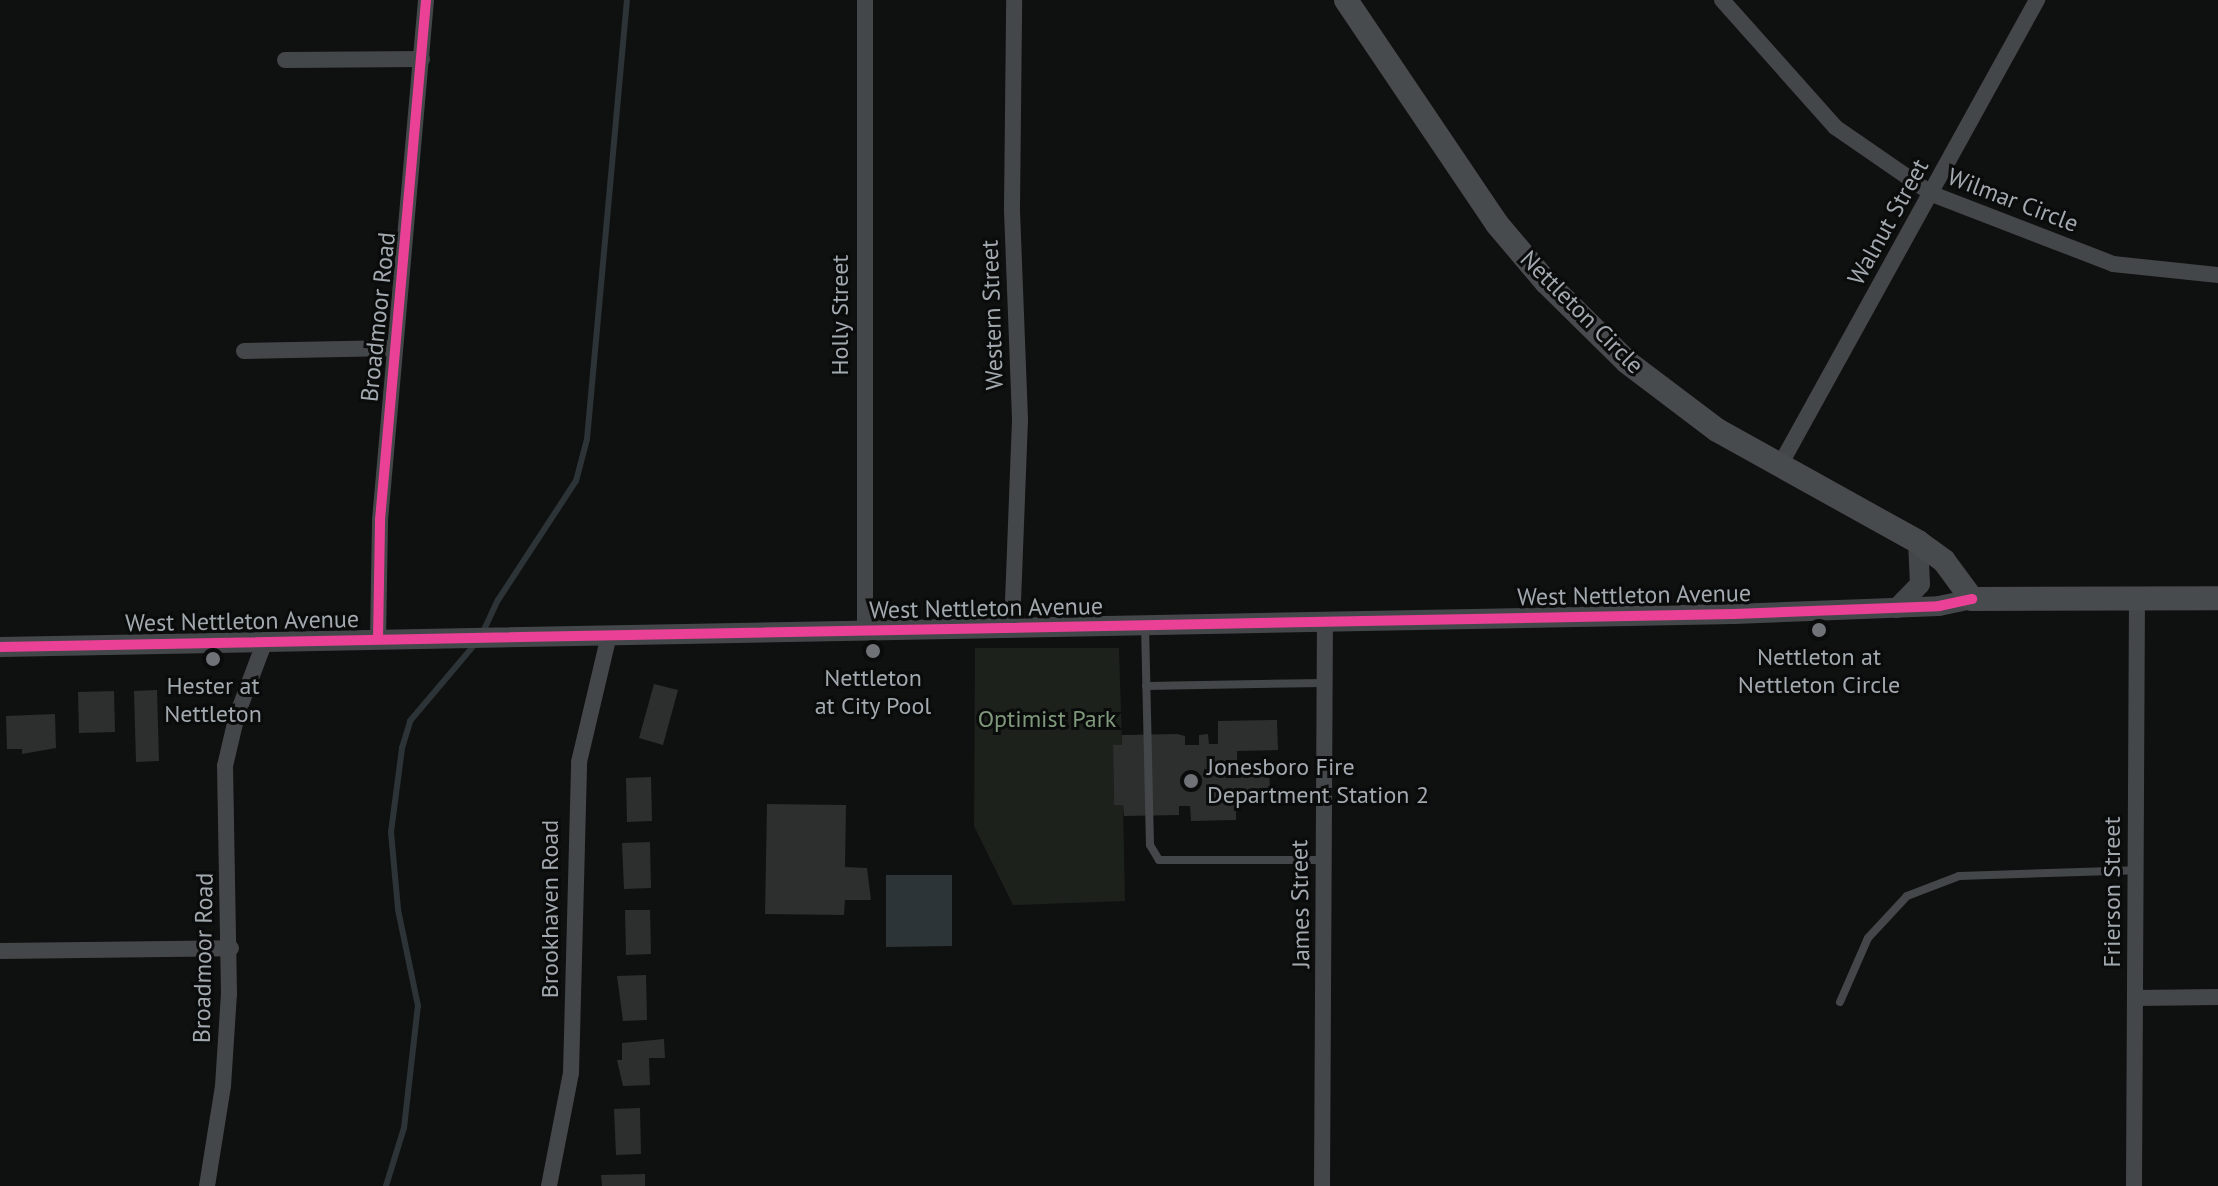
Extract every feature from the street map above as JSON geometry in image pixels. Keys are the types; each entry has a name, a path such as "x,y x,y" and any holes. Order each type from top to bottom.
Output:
{"main road":[{"name":"Nettleton Circle","path":"1346,0 1497,224 1546,282 1627,362 1717,430 1918,542 1944,561 1972,599"},
{"name":"West Nettleton Avenue","path":"1972,599 2218,598"}],"street":[{"name":"Broadmoor Road","path":"378,639 380,520 426,0"},
{"name":"Holly Street","path":"865,0 865,630"},
{"name":"Western Street","path":"1012,628 1020,419 1012,208 1014,0"},
{"name":"Wilmar Circle","path":"1722,0 1835,127 1932,194 2113,264 2218,275"},
{"name":"Walnut Street","path":"1779,467 2037,0"},
{"path":"285,60 422,59"},
{"path":"244,351 395,348"},
{"path":"1897,608 1920,584 1918,542"},
{"name":"Frierson Street","path":"2134,1186 2137,598"},
{"name":"West Nettleton Avenue","path":"0,647 1897,608 1972,599"},
{"name":"James Street","path":"1322,1186 1325,621"},
{"name":"Brookhaven Road","path":"549,1186 571,1073 579,762 609,635"},
{"name":"Broadmoor Road","path":"207,1186 223,1086 231,948 225,766 237,715 265,641"},
{"path":"0,951 231,948"},
{"path":"2136,998 2218,997"}],"lane":[{"path":"1145,625 1150,845 1159,860 1323,860"},
{"path":"1146,686 1324,683"},
{"path":"1840,1002 1868,938 1907,896 1959,876 2136,870"}],"green space":[{"name":"Optimist Park","path":"975,648 1119,648 1122,745 1113,746 1114,804 1123,805 1125,901 1013,905 974,826"}],"shaded area":[{"path":"886,875 952,875 952,946 886,947"}],"building":[{"path":"654,684 678,690 663,745 639,738"},
{"path":"157,690 159,761 136,762 134,691"},
{"path":"114,691 115,732 79,733 78,692"},
{"path":"55,714 56,748 22,754 22,749 7,749 6,716"},
{"name":"Jonesboro Fire Department Station 2","path":"1277,720 1278,750 1237,751 1237,768 1269,767 1270,794 1236,795 1236,820 1191,821 1190,806 1179,806 1179,815 1124,816 1123,805 1114,805 1113,745 1122,745 1122,735 1177,734 1185,736 1185,745 1199,745 1199,735 1208,734 1209,744 1218,744 1218,721"},
{"path":"651,777 652,821 627,822 626,778"},
{"path":"767,804 846,805 845,867 867,868 871,900 845,900 844,915 765,914"},
{"path":"650,842 651,888 624,889 622,843"},
{"path":"625,910 650,910 651,954 626,955"},
{"path":"646,975 647,1020 623,1021 617,976"},
{"path":"664,1039 665,1058 649,1058 650,1085 623,1086 617,1060 622,1060 622,1043"},
{"path":"640,1108 641,1154 616,1155 614,1109"},
{"path":"645,1174 645,1186 602,1186 601,1175"}],"waterway":[{"path":"482,634 498,600 576,481 587,439 627,0"},
{"path":"386,1186 404,1128 418,1006 398,909 391,832 402,748 410,721 476,643"}],"cycle path":[{"path":"378,639 380,520 426,0"},
{"path":"0,647 1734,614 1939,606 1972,599"}],"place":[{"name":"Nettleton at Nettleton Circle","path":"1819,630"},
{"name":"Nettleton at City Pool","path":"873,651"},
{"name":"Hester at Nettleton","path":"213,659"},
{"name":"Jonesboro Fire Department Station 2","path":"1191,781"}]}
